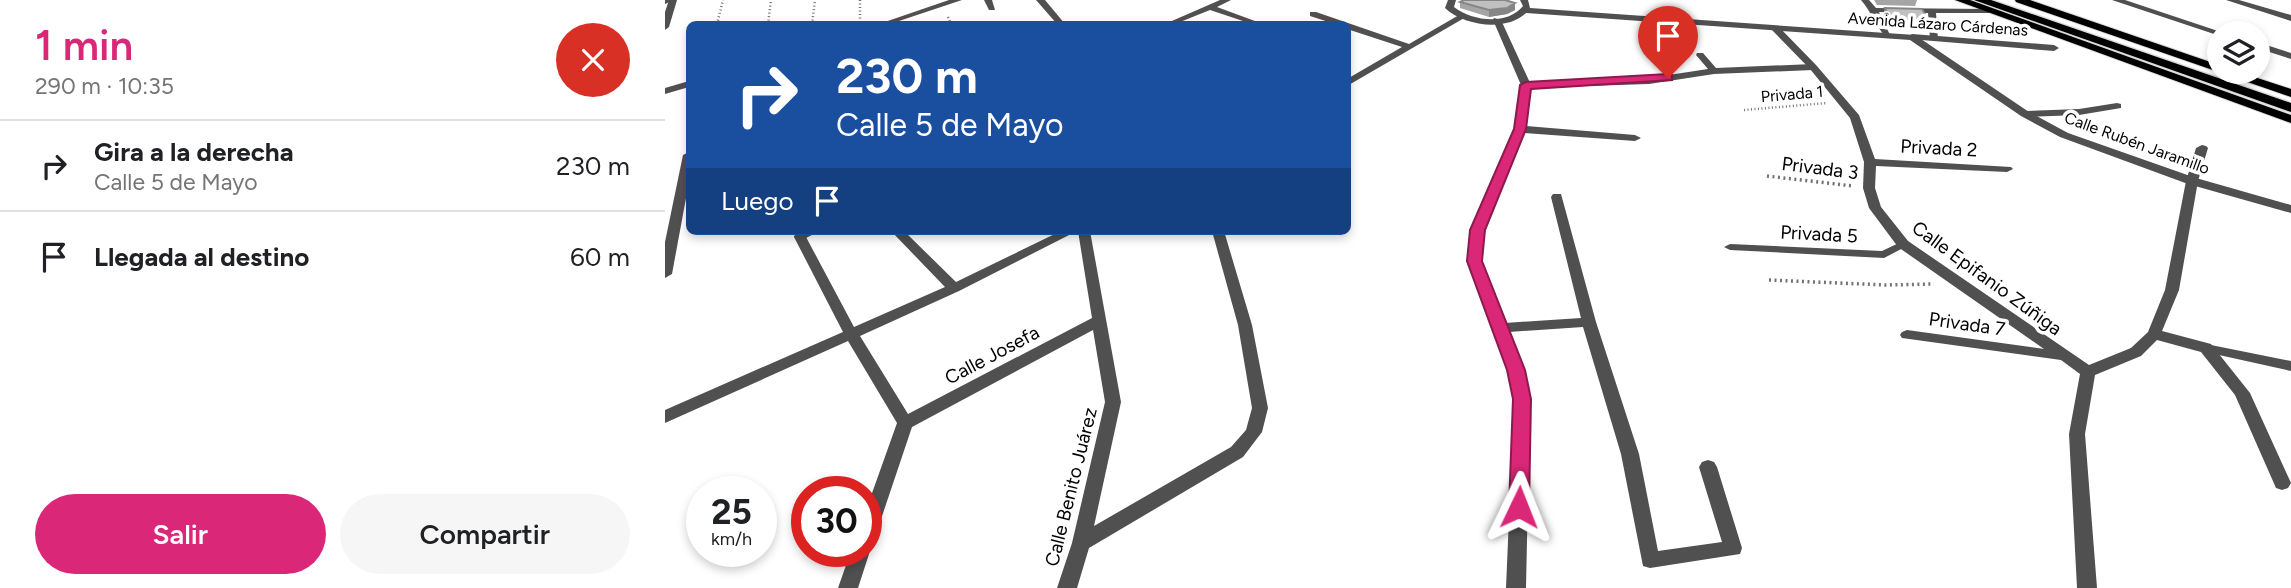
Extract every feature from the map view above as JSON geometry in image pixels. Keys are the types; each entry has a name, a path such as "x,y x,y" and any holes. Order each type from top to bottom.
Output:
{"highway":[{"path":"2006,0 2291,100"},
{"path":"1985,5 2291,108"}],"main road":[{"path":"1960,0 1985,5 2291,119"},
{"path":"2020,0 2207,65"},
{"path":"2264,84 2291,93"}],"street":[{"path":"665,27 669,0"},
{"path":"904,21 958,0"},
{"path":"1041,0 1058,21"},
{"path":"1176,21 1227,0"},
{"path":"1452,0 1449,8 1462,17 1497,20 1515,16 1525,5"},
{"path":"2116,0 2207,29"},
{"path":"2230,0 2291,18"},
{"name":"Avenida Lázaro Cárdenas","path":"1525,5 1775,28 2054,48"},
{"path":"1209,7 1250,21"},
{"path":"1313,14 1333,21"},
{"path":"1351,81 1462,17"},
{"path":"1497,20 1526,85 1520,129 1477,230 1474,261 1516,370 1522,399 1517,588"},
{"path":"1351,27 1410,47"},
{"name":"Calle Epifanio Zúñiga","path":"1775,28 1843,100 1855,117 1870,162 1869,188 1875,208 1903,244 2088,372"},
{"name":"Calle Rubén Jaramillo","path":"1912,37 2025,114 2064,135 2192,181 2291,209"},
{"path":"2270,49 2291,56"},
{"path":"665,91 686,85"},
{"path":"2025,114 2079,112 2117,106"},
{"path":"1520,129 1636,138"},
{"path":"2087,588 2077,435 2088,372 2136,352 2154,334 2172,290 2192,181 2202,148"},
{"name":"Privada 2","path":"1870,162 2007,169"},
{"path":"1557,197 1589,322 1630,454 1650,560 1733,548 1708,467"},
{"path":"665,217 685,211"},
{"path":"665,274 685,211"},
{"path":"901,235 954,288"},
{"path":"665,417 954,288 1064,235"},
{"name":"Calle Benito Juárez","path":"1067,588 1081,543 1113,402 1085,235"},
{"path":"1081,543 1237,452 1254,432 1260,408 1245,325 1219,235"},
{"path":"800,237 851,334 905,423 882,490"},
{"name":"Calle Josefa","path":"905,423 1098,321"},
{"path":"1500,328 1589,322"},
{"path":"2154,334 2206,348 2242,393 2282,484"},
{"name":"Privada 7","path":"1907,335 2063,356"},
{"path":"848,588 856,567"}],"lane":[{"path":"1865,0 1874,10 1886,35"},
{"path":"1874,10 1932,10 1985,5"},
{"path":"1932,10 1934,39"},
{"path":"1700,55 1714,71"},
{"path":"1526,85 1649,80 1714,71 1813,67"},
{"path":"800,237 805,235"},
{"name":"Privada 5","path":"1730,247 1884,255 1903,244"},
{"path":"2206,348 2291,366"}],"path":[{"path":"718,21 723,0"},
{"path":"768,21 771,0"},
{"path":"812,21 815,0"},
{"path":"860,0 860,21"},
{"name":"Privada 1","path":"1744,110 1806,107 1843,100"},
{"name":"Privada 3","path":"1767,176 1869,188"},
{"path":"1769,280 1924,285 1938,284 1952,277"}],"building":[{"path":"1505,0 1515,3 1507,8 1489,10 1460,2"},
{"path":"1885,8 1922,9 1929,21 1890,19"}],"route":[{"path":"1519,507 1522,399 1516,370 1474,261 1477,230 1520,129 1526,85 1668,78"}]}
